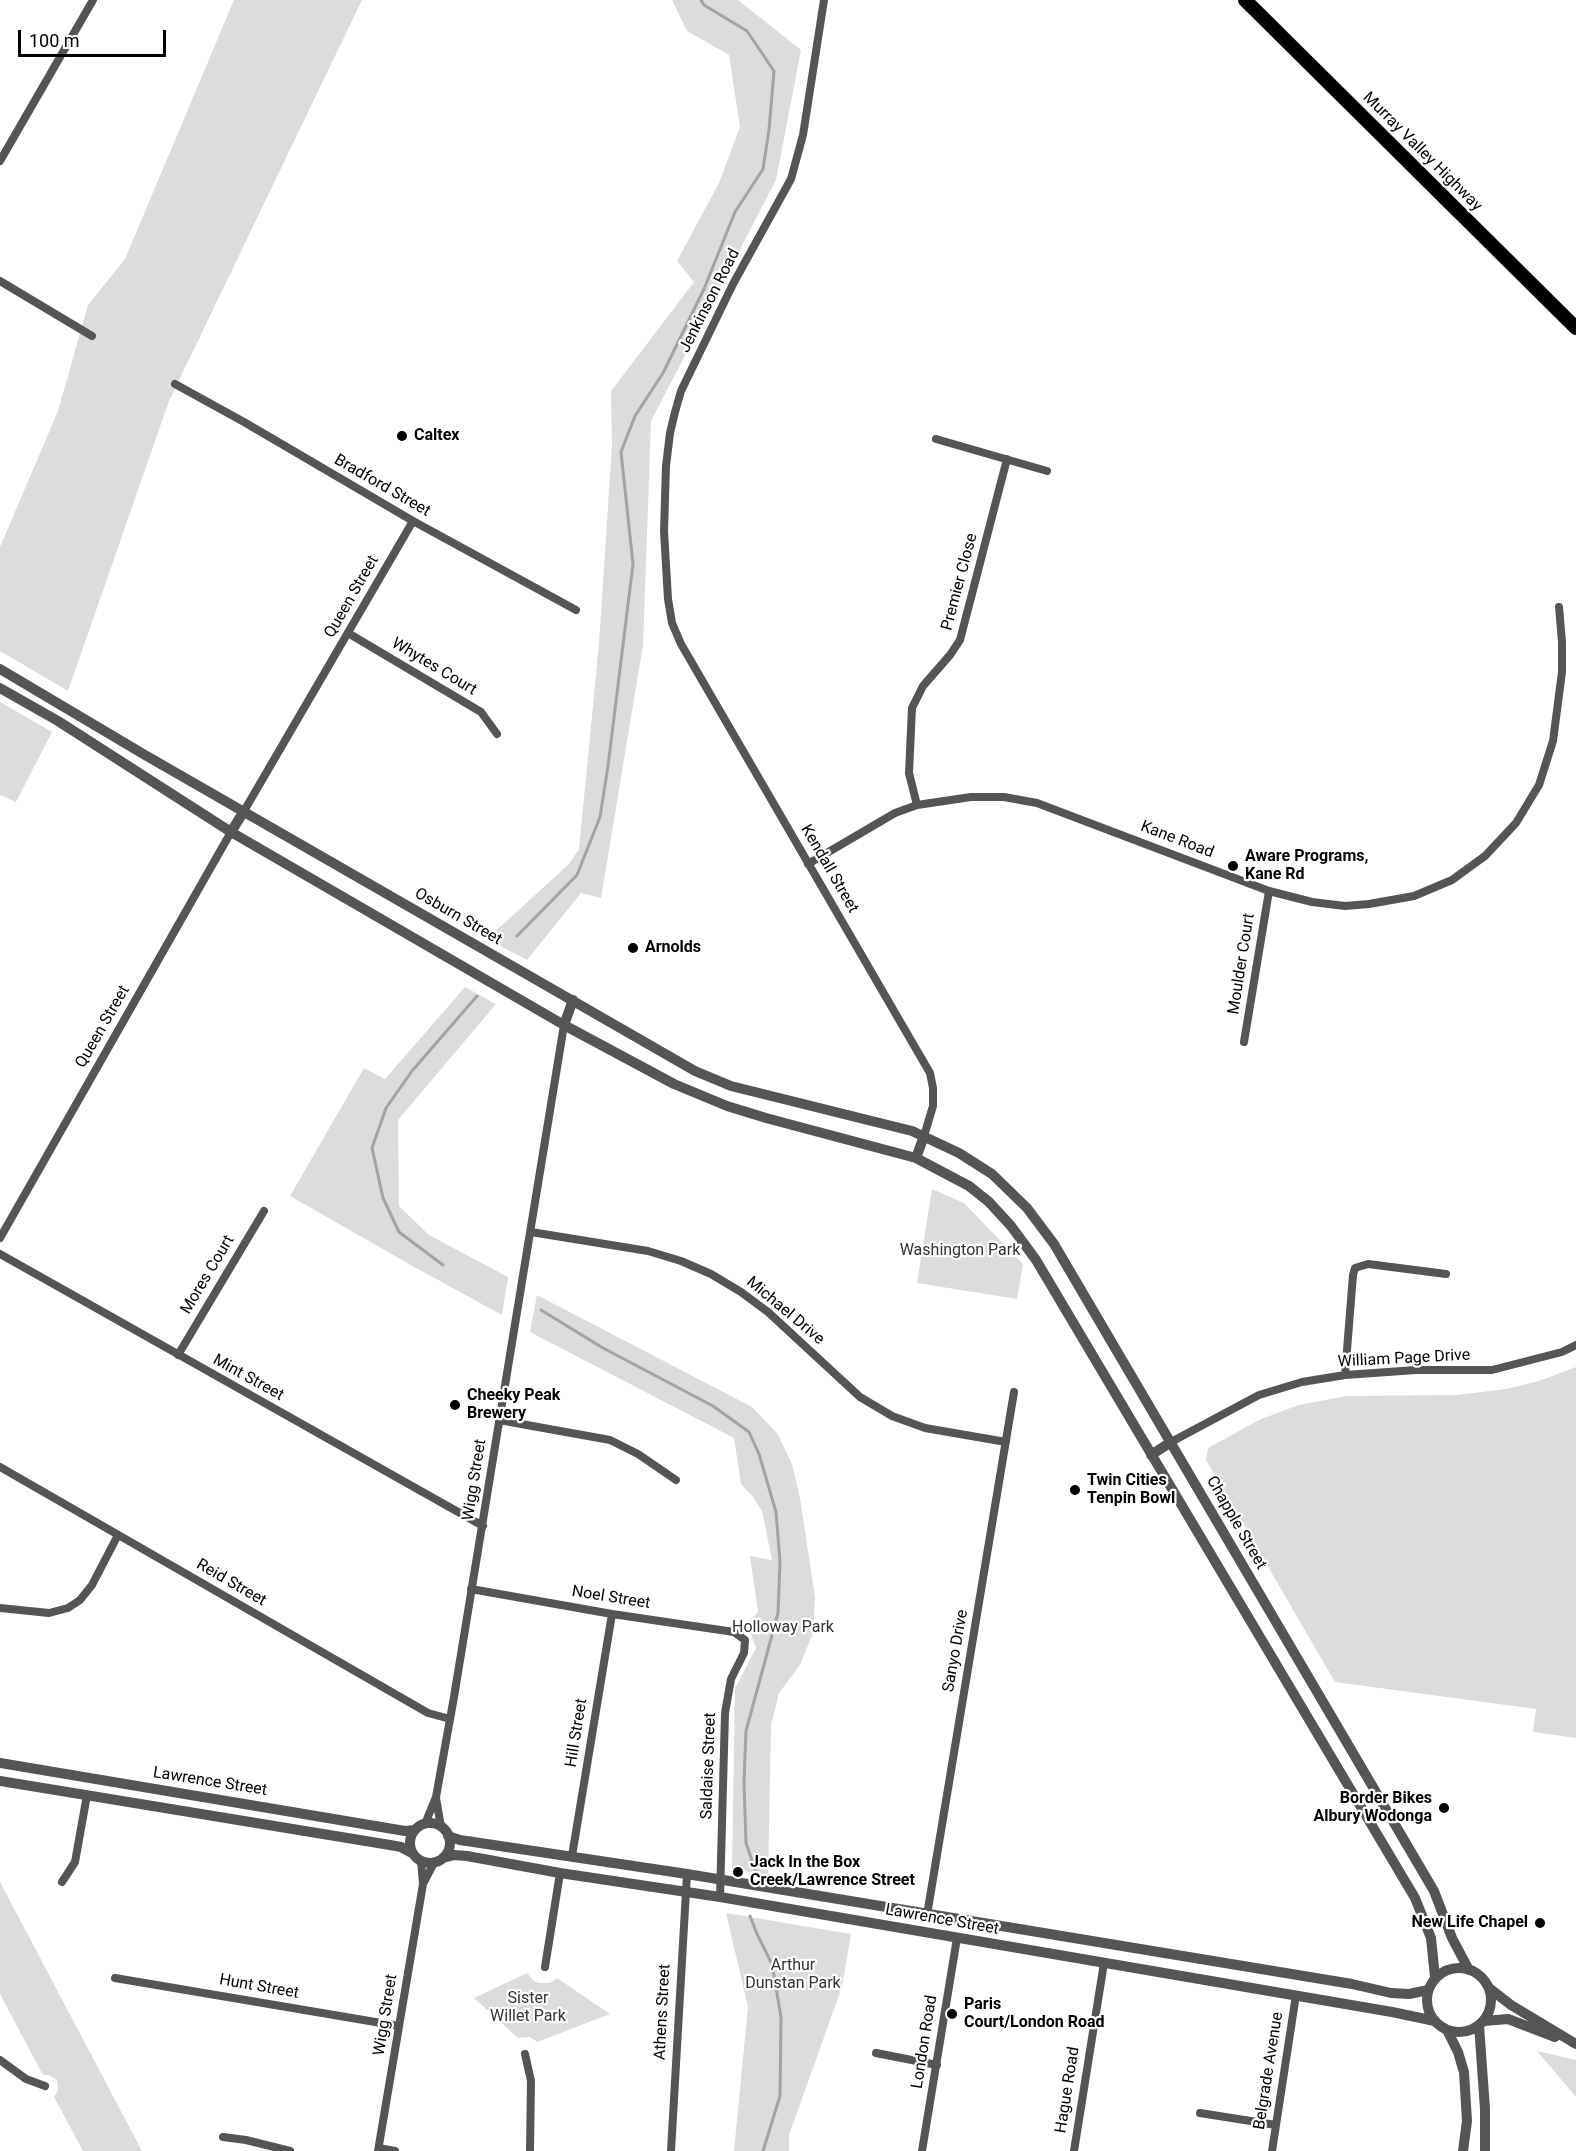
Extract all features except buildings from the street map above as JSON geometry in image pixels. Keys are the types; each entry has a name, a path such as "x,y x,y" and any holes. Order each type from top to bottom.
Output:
{"main road":[{"name":"Murray Valley Highway","path":"1245,0 1576,328"}],"street":[{"path":"0,160 93,0"},
{"name":"Jenkinson Road","path":"672,623 668,599 664,531 666,466 675,412 681,391 733,284 791,179 802,135 824,0"},
{"path":"0,281 92,336"},
{"name":"Bradford Street","path":"175,384 413,521 576,610"},
{"path":"936,439 1047,471"},
{"name":"Premier Close","path":"917,805 909,773 912,708 923,686 960,640 1007,459"},
{"name":"Queen Street","path":"244,811 413,521"},
{"name":"Kane Road","path":"808,864 896,813 917,805 971,797 1004,797 1037,803 1269,891 1312,902 1345,906 1414,896 1452,880 1485,856 1500,842 1529,803 1539,785 1553,741 1562,672 1562,642 1558,607"},
{"name":"Kendall Street","path":"672,623 681,644 930,1073 933,1106 924,1136"},
{"name":"Whytes Court","path":"348,633 481,712 497,734"},
{"name":"Osburn Street","path":"0,669 683,1065 717,1081 898,1126 924,1136"},
{"path":"0,688 58,721 231,832 564,1025 674,1084 727,1106 915,1158 969,1186 989,1202 1011,1226 1036,1260 1415,1898 1429,1930 1435,1977"},
{"path":"231,832 244,811"},
{"name":"Queen Street","path":"0,1238 231,832"},
{"name":"Moulder Court","path":"1244,1042 1269,891"},
{"path":"564,1025 573,1000"},
{"name":"Wigg Street","path":"425,1824 436,1797 450,1719 564,1025"},
{"path":"915,1158 924,1136"},
{"name":"Chapple Street","path":"924,1136 959,1153 992,1174 1016,1195 1054,1244 1434,1891 1452,1938 1470,1970"},
{"name":"Mores Court","path":"177,1355 264,1211"},
{"name":"Michael Drive","path":"531,1232 648,1251 681,1261 711,1274 768,1312 860,1397 892,1416 925,1428 1006,1442"},
{"name":"Mint Street","path":"0,1254 483,1526"},
{"path":"1345,1375 1355,1268 1368,1264 1446,1274"},
{"name":"William Page Drive","path":"1171,1442 1259,1395 1302,1383 1345,1375 1416,1370 1492,1370 1562,1352 1576,1345"},
{"name":"Sanyo Drive","path":"927,1915 1014,1392"},
{"path":"499,1420 610,1440 676,1480"},
{"path":"1151,1455 1171,1442"},
{"name":"Reid Street","path":"0,1467 428,1713 450,1719"},
{"path":"0,1608 49,1613 68,1608 80,1600 92,1585 118,1535"},
{"name":"Noel Street","path":"471,1590 734,1632 745,1640"},
{"name":"Hill Street","path":"572,1857 612,1614"},
{"name":"Saldaise Street","path":"720,1897 725,1713 731,1679 744,1653 745,1640"},
{"name":"Lawrence Street","path":"0,1763 405,1831 415,1830"},
{"path":"62,1882 75,1862 90,1778"},
{"name":"Lawrence Street","path":"0,1781 401,1847 412,1852"},
{"name":"Wigg Street","path":"436,1797 445,1832"},
{"path":"251,1822 254,1805"},
{"path":"425,1824 436,1824 445,1832 449,1848 439,1861 421,1861 412,1852 410,1841 415,1830 425,1824"},
{"name":"Lawrence Street","path":"445,1832 460,1840 687,1874 1352,1984 1391,1994 1409,1994 1428,1990"},
{"name":"Lawrence Street","path":"439,1861 454,1855 462,1856 720,1897 1414,2015 1435,2021"},
{"name":"Wigg Street","path":"378,2150 423,1884 421,1861"},
{"name":"Wigg Street","path":"423,1884 439,1861"},
{"path":"545,1967 560,1873"},
{"name":"Athens Street","path":"671,2151 687,1874"},
{"path":"924,1932 927,1915"},
{"path":"957,1938 960,1920"},
{"name":"London Road","path":"922,2151 957,1938"},
{"name":"Hague Road","path":"1074,2151 1104,1964"},
{"path":"1463,2151 1467,2121 1464,2072 1459,2054 1447,2030 1435,2021 1427,2006 1428,1990 1435,1977 1449,1969 1470,1970 1478,1974 1489,1988 1511,2005 1576,2044"},
{"path":"1296,1995 1298,1976"},
{"name":"Hunt Street","path":"115,1978 399,2026"},
{"path":"1485,2151 1481,2023 1491,2008 1489,1988"},
{"name":"Belgrade Avenue","path":"1272,2151 1296,1995"},
{"path":"1447,2030 1464,2032 1481,2023 1508,2019 1551,2036 1564,2038"},
{"path":"876,2053 937,2065"},
{"path":"525,2054 531,2081 530,2151"},
{"path":"0,2060 26,2079 45,2086"},
{"path":"1200,2113 1276,2125"},
{"path":"223,2137 290,2151"},
{"path":"378,2150 395,2151"}],"green space":[{"path":"234,0 362,0 169,401 68,691 0,651 0,547 58,411 88,305 125,259"},
{"path":"672,0 738,0 801,50 776,180 651,421 643,645 601,898 581,893 527,960 487,939 569,864 579,849 599,644 612,445 611,391 694,282 677,261 719,183 740,127 729,55 687,31"},
{"path":"0,702 52,732 16,802 0,795"},
{"path":"465,987 496,1004 398,1120 399,1206 429,1235 508,1277 502,1315 290,1196 364,1068 385,1079"},
{"name":"Washington Park","path":"932,1189 964,1203 1023,1264 1017,1299 917,1283"},
{"name":"Holloway Park","path":"537,1295 752,1407 777,1433 792,1464 800,1498 815,1597 813,1633 800,1665 779,1693 771,1726 768,1875 732,1869 735,1689 756,1648 747,1624 758,1612 750,1556 772,1560 762,1511 741,1484 734,1438 530,1332"},
{"path":"1576,1367 1576,1738 1533,1732 1536,1709 1335,1682 1206,1460 1208,1448 1261,1419 1299,1405 1347,1396 1457,1395 1506,1389 1539,1381"},
{"path":"0,1882 142,2151 83,2151 54,2097 58,2090 57,2080 49,2075 43,2075 0,1994"},
{"name":"Arthur Dunstan Park","path":"726,1913 851,1934 842,1987 789,2135 789,2151 734,2151 748,2007"},
{"name":"Sister Willet Park","path":"527,1973 539,1983 550,1983 557,1978 610,2014 537,2042 530,2037 518,2038 474,1998"},
{"path":"1537,2051 1576,2060 1576,2097"}],"waterway":[{"path":"517,936 577,875 600,817 633,564 621,452 635,416 663,373 704,289 735,212 763,169 774,71 747,31 704,5 701,0"},
{"path":"443,1265 399,1232 383,1198 372,1148 386,1108 412,1071 477,996"},
{"path":"541,1310 603,1348 713,1406 749,1432 759,1454 776,1512 780,1562 778,1613 746,1731 744,1782 746,1843 757,1875"},
{"path":"750,1916 772,1964 781,2017 780,2096 763,2151"}],"place":[{"name":"Caltex","path":"402,436"},
{"name":"Aware Programs, Kane Rd","path":"1233,866"},
{"name":"Arnolds","path":"633,948"},
{"name":"Cheeky Peak Brewery","path":"455,1405"},
{"name":"Twin Cities Tenpin Bowl","path":"1075,1490"},
{"name":"Border Bikes Albury Wodonga","path":"1444,1808"},
{"name":"Jack In the Box Creek/Lawrence Street","path":"738,1872"},
{"name":"New Life Chapel","path":"1540,1923"},
{"name":"Paris Court/London Road","path":"952,2014"}]}
